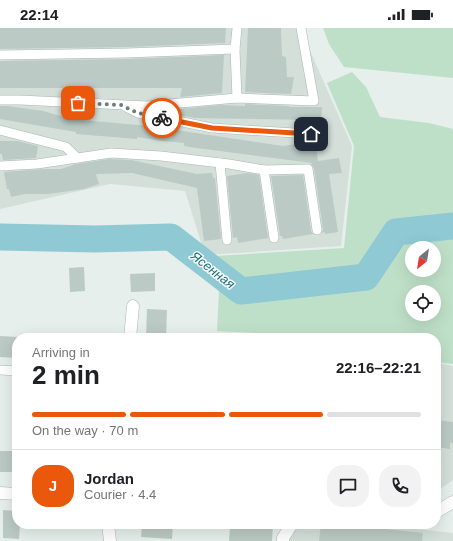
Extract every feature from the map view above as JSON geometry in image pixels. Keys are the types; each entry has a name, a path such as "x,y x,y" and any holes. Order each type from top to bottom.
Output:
{"street":[{"path":"130,333 133,306"},
{"path":"0,493 12,494"},
{"path":"441,509 453,502"},
{"path":"109,529 110,541"},
{"path":"283,541 283,538 289,529"}],"lane":[{"path":"236,98 235,49 237,28"},
{"path":"0,100 147,106 236,98 314,101 301,28"},
{"path":"0,55 127,53 235,49"},
{"path":"121,105 138,113 212,128 311,134"},
{"path":"0,130 66,147 78,158"},
{"path":"0,166 37,164 111,153 161,156 264,170 308,169 316,230"},
{"path":"220,163 226,240"},
{"path":"264,170 274,238"},
{"path":"0,370 12,371"}],"shaded area":[{"path":"0,28 300,28 352,146 341,246 205,255 185,191 110,184 0,209"},
{"path":"441,364 453,366 453,480 441,488"},
{"path":"294,529 416,529 453,533 453,541 286,541"}],"green space":[{"path":"323,28 453,28 453,78 344,67 329,44"},
{"path":"352,72 366,87 380,117 429,123 453,129 453,364 441,363 441,333 254,333 217,331 219,291 183,258 344,248 354,146 327,83"}],"building":[{"path":"0,28 226,28 225,43 127,47 0,49"},
{"path":"248,28 281,28 282,56 286,57 287,77 294,77 291,94 245,92"},
{"path":"224,55 222,93 180,97 182,88 0,88 0,61 127,59"},
{"path":"245,104 289,107 322,107 321,120 195,118 178,115 179,109 221,105 245,106"},
{"path":"0,106 43,111 71,119 149,126 283,146 315,141 318,161 339,158 342,173 329,174 338,232 322,233 323,229 312,163 189,147 184,146 184,143 137,137 137,139 76,134 76,132 0,119"},
{"path":"0,141 17,141 38,146 36,158 3,160 2,154 0,154"},
{"path":"110,159 131,160 197,174 212,173 213,178 215,178 221,239 204,241 197,188 132,173 96,174 99,184 84,189 48,194 25,194 11,197 9,189 7,189 4,172 61,169 76,164"},
{"path":"247,173 259,175 268,238 238,243 237,237 233,238 227,176"},
{"path":"303,175 311,231 313,234 283,239 282,236 280,236 271,176"},
{"path":"84,267 85,291 70,292 69,268"},
{"path":"155,273 155,291 131,292 130,274"},
{"path":"147,309 167,310 166,333 146,333"},
{"path":"0,336 12,337 12,358 0,357"},
{"path":"441,421 453,422 453,443 450,443 450,449 441,448"},
{"path":"0,451 12,451 12,472 0,472"},
{"path":"3,510 12,511 12,529 20,529 19,539 3,538"},
{"path":"142,529 173,529 172,539 141,537"},
{"path":"230,529 273,529 272,541 229,541"},
{"path":"320,529 385,529 423,533 422,541 319,541"}],"waterway":[{"name":"Ясенная","path":"0,237 95,239 171,237 241,291 366,277 396,232 453,226"}],"way so far":[{"path":"78,103 121,105 138,113 162,118"}],"route":[{"path":"162,118 212,128 311,134"}]}
